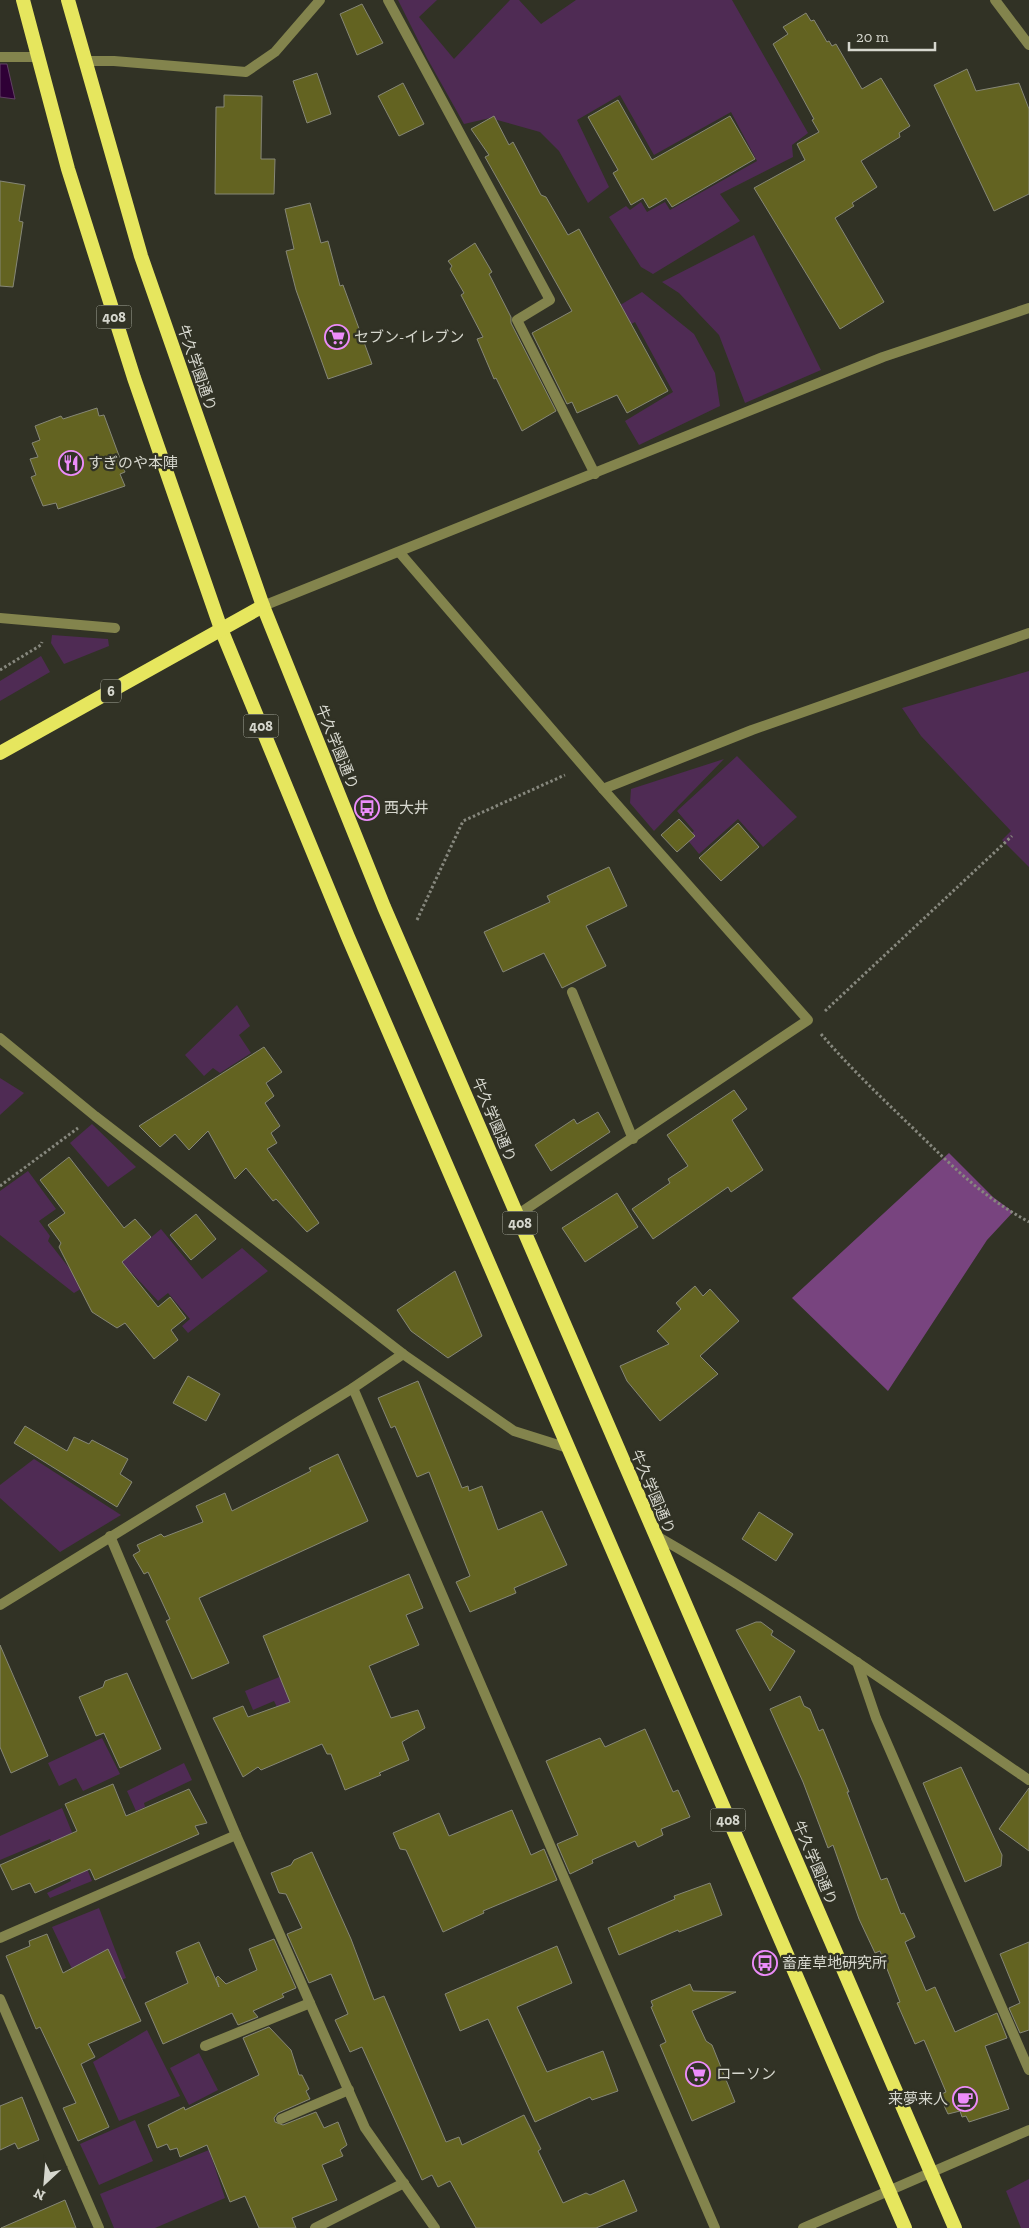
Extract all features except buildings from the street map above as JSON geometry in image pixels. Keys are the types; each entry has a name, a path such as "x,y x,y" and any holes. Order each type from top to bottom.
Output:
{"highway":[{"name":"408","path":"23,0 68,169 128,359 221,628 348,937 905,2228"},
{"name":"牛久学園通り","path":"68,0 84,61 142,256 263,606 384,907 955,2228"},
{"name":"6","path":"0,753 263,606"}],"street":[{"path":"84,61 114,61 246,72 275,52 320,0"},
{"path":"388,0 550,300 518,320 595,474"},
{"path":"995,0 1029,45"},
{"path":"0,57 38,57"},
{"path":"263,606 400,553 883,357 1029,308"},
{"path":"400,553 603,789 808,1020 517,1215"},
{"path":"0,618 115,628"},
{"path":"603,789 752,730 1029,633"},
{"path":"572,992 633,1139"},
{"path":"0,1038 95,1116 403,1354 514,1431 568,1448"},
{"path":"0,1605 353,1388 403,1354"},
{"path":"353,1388 714,2228"},
{"path":"654,1534 714,1569 857,1662 1029,1780"},
{"path":"110,1536 236,1835 366,2128 435,2228"},
{"path":"857,1662 876,1718 1029,2070"},
{"path":"0,1938 236,1835"},
{"path":"0,1999 98,2228"},
{"path":"205,2046 310,2003"},
{"path":"281,2119 349,2090"},
{"path":"803,2228 932,2174 1029,2130"},
{"path":"315,2228 404,2183"}],"path":[{"path":"0,670 41,645 45,622"},
{"path":"417,920 463,821 584,767"},
{"path":"1012,836 817,1018 808,1020 855,1073 970,1183 1006,1210 1029,1222"},
{"path":"0,1186 95,1116"}],"shaded area":[{"path":"398,0 437,0 419,17 454,59 510,0 519,0 541,24 576,0 732,0 808,133 792,145 793,157 720,194 740,221 653,274 641,267 609,217 626,206 630,210 641,202 647,212 665,202 670,210 757,161 731,112 654,155 620,95 577,120 609,187 588,203 559,151 540,132 490,118 464,124 427,58"},
{"path":"0,64 7,64 15,99 0,97"},
{"path":"754,235 821,370 745,403 719,335 679,293 662,282"},
{"path":"642,292 694,334 715,373 720,406 639,445 625,421 673,392 635,322 589,346 580,329"},
{"path":"52,635 108,639 109,646 64,664 51,643"},
{"path":"41,656 50,672 0,701 0,681"},
{"path":"1029,671 1029,867 1002,840 1011,831 921,736 902,708"},
{"path":"737,756 797,817 763,847 738,819 699,854 686,838 694,831 677,811"},
{"path":"724,759 654,831 630,803 631,789"},
{"path":"237,1005 250,1026 239,1035 251,1053 220,1073 213,1068 204,1076 185,1055"},
{"path":"0,1078 24,1093 0,1115"},
{"path":"92,1124 136,1167 108,1187 70,1143"},
{"path":"949,1153 993,1197 1013,1212 987,1240 888,1391 792,1298"},
{"path":"28,1171 56,1209 39,1221 50,1236 48,1241 84,1287 74,1293 0,1235 0,1191"},
{"path":"161,1229 202,1279 242,1248 268,1271 188,1333 182,1326 190,1319 168,1293 158,1301 132,1273 106,1294 95,1285"},
{"path":"34,1459 121,1515 60,1552 0,1498 0,1485"},
{"path":"354,1647 366,1675 278,1709 274,1701 253,1710 245,1691"},
{"path":"102,1738 120,1774 83,1791 76,1778 59,1786 48,1763"},
{"path":"184,1763 192,1780 144,1803 145,1807 136,1811 127,1791"},
{"path":"62,1808 92,1881 50,1898 47,1893 71,1881 50,1839 0,1860 0,1836"},
{"path":"99,1908 126,1978 84,1994 52,1927"},
{"path":"147,2030 180,2096 119,2121 93,2062"},
{"path":"199,2053 218,2090 189,2105 170,2068"},
{"path":"135,2120 153,2161 99,2185 80,2144"},
{"path":"209,2150 225,2198 155,2228 114,2228 100,2194"},
{"path":"1029,2179 1029,2228 1021,2228 1006,2191"}],"place":[{"name":"セブン-イレブン","path":"337,337"},
{"name":"すぎのや本陣","path":"71,463"},
{"name":"西大井","path":"367,808"},
{"name":"畜産草地研究所","path":"765,1963"},
{"name":"ローソン","path":"698,2074"},
{"name":"来夢来人","path":"965,2099"}]}
